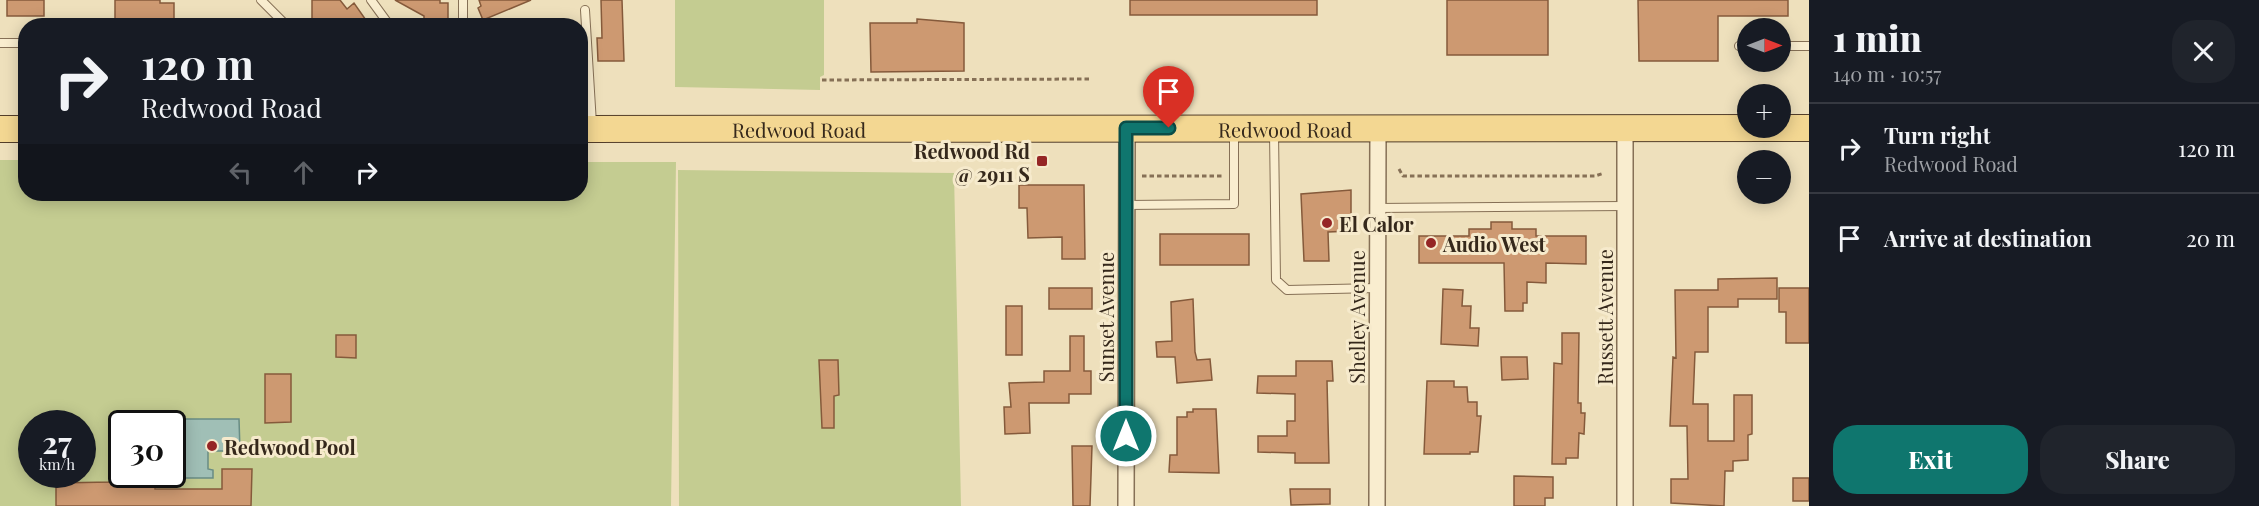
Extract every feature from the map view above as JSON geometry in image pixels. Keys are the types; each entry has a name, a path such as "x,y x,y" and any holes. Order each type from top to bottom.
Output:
{"main road":[{"name":"Redwood Road","path":"588,129 1809,128"},
{"path":"0,129 18,129"}],"street":[{"name":"Sunset Avenue","path":"1126,128 1126,506"},
{"name":"Shelley Avenue","path":"1377,506 1378,128"},
{"name":"Russett Avenue","path":"1625,128 1625,506"}],"lane":[{"path":"261,0 279,18"},
{"path":"371,0 384,18"},
{"path":"463,0 463,18"},
{"path":"585,10 585,18"},
{"path":"0,43 18,43"},
{"path":"1791,46 1809,46"},
{"path":"1126,205 1234,204 1234,128"},
{"path":"1274,128 1276,280 1287,290 1377,288"},
{"path":"1377,208 1625,206"}],"path":[{"path":"822,80 1091,79"},
{"path":"1400,169 1403,176 1595,176 1604,173"},
{"path":"1142,176 1234,176"}],"green space":[{"path":"675,0 824,0 824,75 820,77 820,90 675,87"},
{"path":"0,160 18,160 18,201 588,201 588,162 676,162 671,506 0,506"},
{"path":"678,170 954,173 961,506 679,506"}],"water":[{"path":"186,419 239,419 240,451 208,451 208,469 213,470 213,478 186,478"}],"building":[{"path":"7,0 44,0 44,16 7,16"},
{"path":"115,0 160,0 160,3 174,3 174,18 115,18"},
{"path":"312,0 340,0 347,9 354,3 364,18 312,18"},
{"path":"395,0 440,0 440,3 448,3 448,18 424,18"},
{"path":"479,0 531,0 488,18 482,18 478,8 481,6"},
{"path":"601,0 622,0 624,61 598,61 597,38 602,38"},
{"path":"1130,0 1317,0 1317,15 1130,15"},
{"path":"1447,0 1548,0 1548,55 1447,55"},
{"path":"1638,0 1788,0 1788,16 1718,16 1718,61 1639,61"},
{"path":"917,19 964,23 964,71 871,72 870,23 917,23"},
{"path":"1019,185 1084,185 1085,259 1062,259 1062,237 1028,238 1027,208 1019,208"},
{"name":"El Calor","path":"1351,190 1351,231 1328,232 1329,261 1304,261 1301,194"},
{"path":"1491,222 1512,222 1512,229 1536,229 1536,236 1586,236 1586,264 1546,263 1546,283 1527,282 1527,303 1523,303 1523,311 1505,311 1504,263 1419,263 1419,236 1469,236 1469,229 1491,229"},
{"path":"1160,234 1249,234 1249,265 1160,265"},
{"path":"1777,278 1777,299 1738,299 1738,307 1708,307 1708,352 1695,352 1693,404 1708,404 1708,441 1734,441 1734,395 1752,395 1752,434 1748,435 1748,460 1733,461 1733,471 1725,471 1724,506 1671,503 1671,479 1688,479 1687,426 1670,426 1673,357 1676,358 1675,290 1718,290 1718,279"},
{"path":"1049,288 1092,288 1092,309 1049,309"},
{"path":"1779,288 1809,288 1809,343 1786,343 1786,312 1779,312"},
{"path":"1443,289 1463,290 1462,306 1471,306 1470,328 1479,328 1478,346 1441,344"},
{"path":"1193,299 1195,352 1197,360 1210,359 1212,380 1177,383 1175,357 1157,357 1156,342 1172,341 1171,302"},
{"path":"1006,306 1022,306 1022,355 1006,355"},
{"path":"1562,333 1579,333 1578,403 1581,403 1581,413 1585,413 1584,434 1579,433 1578,458 1566,458 1566,464 1552,464 1554,363 1562,364"},
{"path":"336,335 356,335 356,358 336,357"},
{"path":"1070,336 1084,336 1084,371 1091,371 1091,394 1069,394 1069,403 1029,403 1030,433 1005,434 1004,407 1011,407 1009,383 1044,382 1044,371 1070,371"},
{"path":"1501,357 1527,357 1528,379 1502,380"},
{"path":"819,360 838,360 839,395 834,396 834,428 822,428"},
{"path":"1296,361 1332,361 1333,381 1327,381 1329,463 1295,463 1295,453 1258,452 1258,436 1287,436 1287,421 1295,421 1295,394 1257,393 1258,376 1296,376"},
{"path":"265,374 291,374 291,422 265,423"},
{"path":"1427,381 1454,381 1454,387 1467,387 1468,402 1477,402 1477,416 1481,416 1478,452 1424,454"},
{"path":"1193,409 1216,409 1219,473 1169,472 1170,455 1177,455 1177,417 1187,417 1187,412 1193,412"},
{"path":"1072,446 1092,446 1090,506 1073,506"},
{"path":"222,469 252,469 251,506 56,506 56,488 96,488 96,482 108,482 108,488 222,489"},
{"path":"1514,476 1553,477 1553,498 1545,498 1545,506 1514,506"},
{"path":"1793,478 1809,478 1809,501 1793,501"},
{"path":"1290,489 1330,489 1330,504 1291,505"}],"place":[{"name":"Redwood Rd @ 2911 S","path":"1042,161"},
{"name":"El Calor","path":"1327,223"},
{"name":"Audio West","path":"1431,243"},
{"name":"Redwood Pool","path":"212,446"}],"route":[{"path":"1126,436 1126,128 1169,128"}]}
